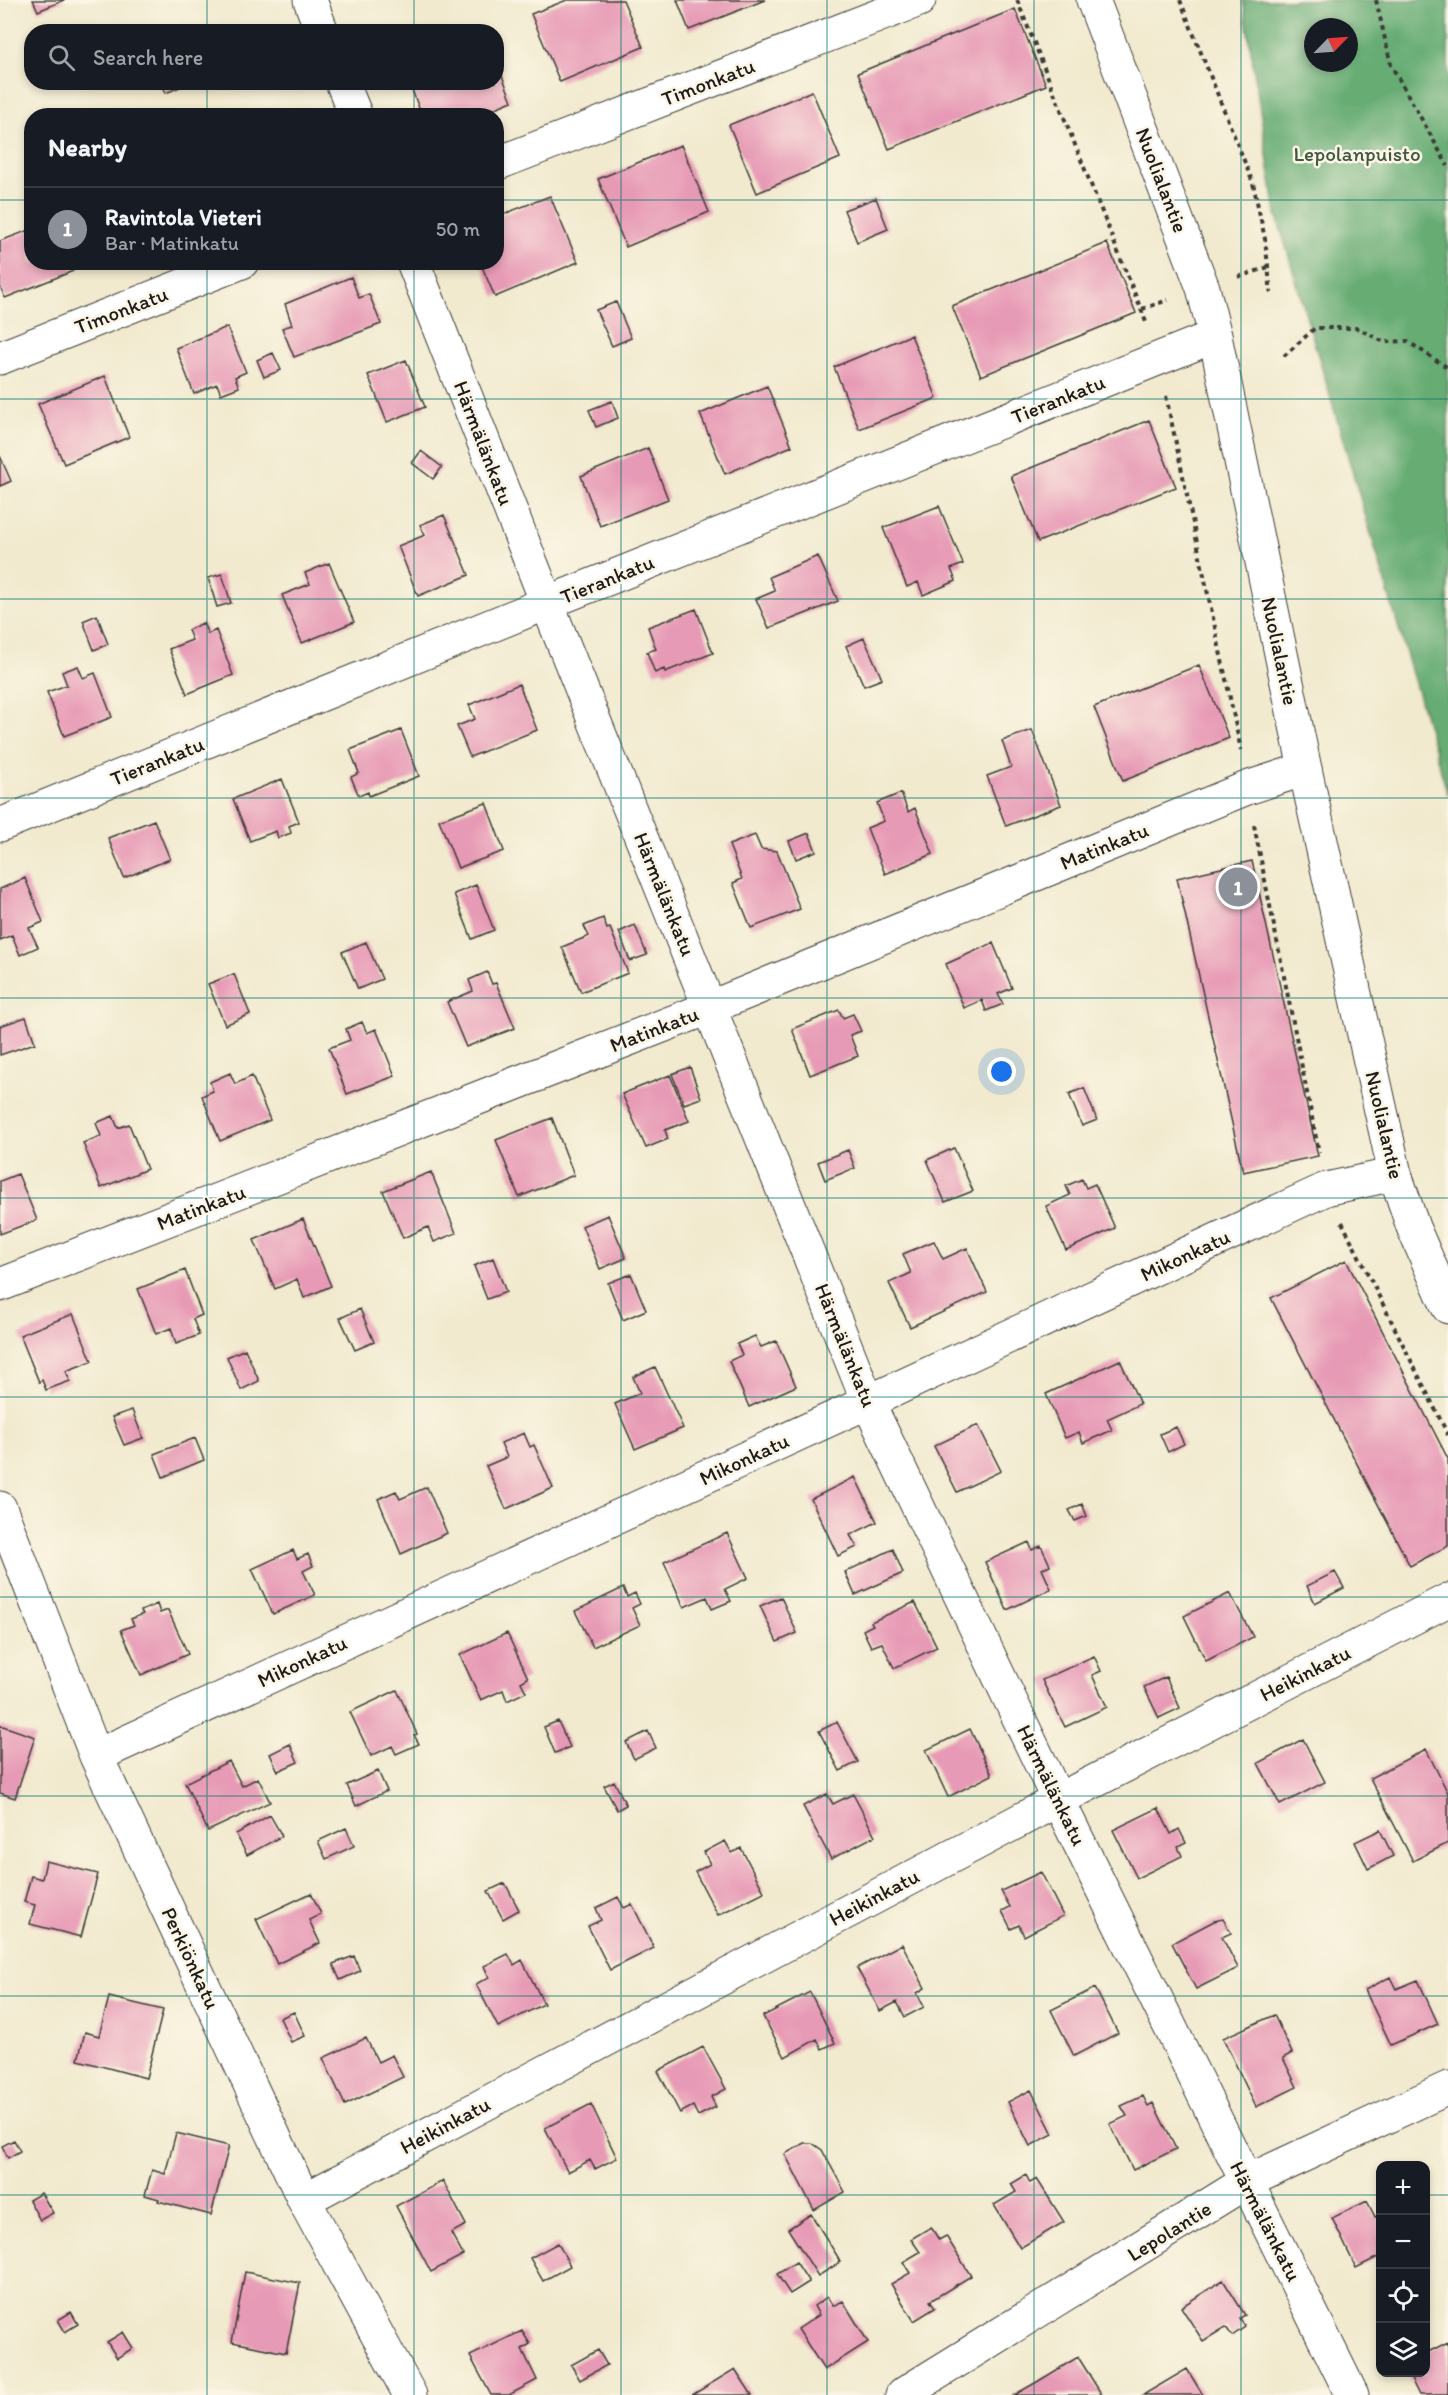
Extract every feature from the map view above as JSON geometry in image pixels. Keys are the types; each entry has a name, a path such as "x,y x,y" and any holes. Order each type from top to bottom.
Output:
{"street":[{"path":"310,0 319,24"},
{"name":"Timonkatu","path":"504,161 920,0"},
{"name":"Nuolialantie","path":"1094,0 1203,288 1305,769 1395,1174 1413,1227 1448,1307"},
{"path":"345,90 353,108"},
{"name":"Timonkatu","path":"0,358 222,270"},
{"name":"Härmälänkatu","path":"416,270 547,603 868,1402 1058,1800 1352,2395"},
{"name":"Tierankatu","path":"0,825 1215,336"},
{"name":"Matinkatu","path":"0,1285 711,1007 1247,788 1305,769"},
{"name":"Mikonkatu","path":"96,1756 1326,1189 1395,1174"},
{"name":"Perkiönkatu","path":"0,1508 96,1756 303,2200 410,2395"},
{"name":"Heikinkatu","path":"303,2200 1058,1800 1448,1600"},
{"name":"Lepolantie","path":"902,2395 1246,2182 1448,2088"}],"path":[{"path":"1017,0 1142,309 1158,359 1240,741 1247,788 1326,1189 1448,1435"},
{"path":"1180,0 1253,183 1266,239 1271,293"},
{"path":"1376,0 1391,64 1448,166"},
{"path":"1284,356 1315,328 1357,328 1384,342 1407,341 1448,368"}],"green space":[{"name":"Lepolanpuisto","path":"1243,0 1448,0 1448,795 1276,213"}],"building":[{"path":"33,0 65,0 38,11"},
{"path":"567,0 623,0 643,47 560,82 531,14"},
{"path":"677,0 765,0 689,30"},
{"path":"1015,9 1046,85 889,149 858,73"},
{"path":"504,81 512,101 495,108 419,108 412,90 504,90"},
{"path":"812,91 840,158 757,193 729,125"},
{"path":"681,145 709,212 626,247 598,179"},
{"path":"550,196 578,262 495,297 483,270 504,270 504,214"},
{"path":"876,198 888,229 857,242 844,210"},
{"path":"24,232 24,270 73,271 5,298 0,286 0,241"},
{"path":"1107,243 1136,313 981,376 952,306"},
{"path":"351,277 359,298 369,294 381,324 294,357 282,328 292,325 285,304"},
{"path":"616,302 631,338 612,346 596,310"},
{"path":"227,327 246,372 235,377 239,387 221,394 217,384 194,394 176,348"},
{"path":"911,335 937,398 859,429 834,367"},
{"path":"273,353 281,370 264,377 257,360"},
{"path":"406,360 425,407 387,422 368,375"},
{"path":"105,376 129,437 64,464 38,404"},
{"path":"767,386 792,446 725,474 700,414"},
{"path":"612,401 618,418 596,427 589,410"},
{"path":"1149,420 1176,487 1038,542 1011,476"},
{"path":"648,448 668,499 600,526 581,476"},
{"path":"421,451 442,467 433,479 412,463"},
{"path":"0,456 11,481 0,486"},
{"path":"939,506 963,564 951,569 956,581 923,595 918,582 907,587 883,528"},
{"path":"444,515 469,575 418,596 398,546 425,535 420,525"},
{"path":"818,556 838,601 769,628 756,599 775,591 769,577"},
{"path":"329,563 354,622 302,643 282,595 310,584 305,573"},
{"path":"222,574 231,603 217,607 208,578"},
{"path":"696,609 713,653 665,672 664,669 655,673 647,652 656,649 648,627"},
{"path":"97,615 108,644 94,650 83,621"},
{"path":"203,623 208,634 216,630 233,675 187,694 169,649 192,640 188,630"},
{"path":"864,638 882,679 864,686 846,646"},
{"path":"1199,665 1229,738 1123,781 1094,707"},
{"path":"78,666 83,678 95,673 112,717 64,736 47,692 67,685 62,672"},
{"path":"519,684 537,730 470,757 457,726 475,719 469,705"},
{"path":"401,730 419,776 369,796 368,792 359,796 351,777 359,773 350,750"},
{"path":"1032,730 1061,805 1006,826 987,776 1011,767 1002,741"},
{"path":"282,779 299,822 289,826 291,833 278,838 276,831 250,841 233,799"},
{"path":"901,793 908,812 915,808 933,854 885,874 867,828 884,821 877,803"},
{"path":"486,803 504,851 458,868 439,820"},
{"path":"154,820 170,859 124,878 108,838"},
{"path":"809,833 816,851 796,859 789,841"},
{"path":"755,835 761,849 777,851 800,909 751,928 733,883 742,879 729,845"},
{"path":"1252,861 1318,1156 1243,1172 1177,878"},
{"path":"25,878 43,922 29,928 38,947 20,955 12,935 0,940 0,889"},
{"path":"476,885 494,930 472,939 454,894"},
{"path":"603,918 607,929 610,928 628,973 581,992 562,947 589,936 584,926"},
{"path":"635,925 647,955 630,961 619,932"},
{"path":"366,942 382,979 358,989 342,952"},
{"path":"993,943 1012,988 998,994 1003,1004 986,1011 982,1000 964,1008 946,964"},
{"path":"487,972 492,984 496,983 515,1028 466,1047 447,1002 473,991 469,980"},
{"path":"234,974 250,1014 225,1025 208,984"},
{"path":"839,1010 843,1018 853,1014 861,1031 850,1035 858,1056 810,1075 792,1029"},
{"path":"26,1017 35,1043 0,1055 0,1026"},
{"path":"362,1022 367,1033 376,1029 395,1076 347,1094 329,1048 350,1040 346,1029"},
{"path":"690,1067 701,1098 684,1104 672,1074"},
{"path":"230,1073 235,1084 252,1076 270,1120 220,1141 202,1096 213,1091 210,1082"},
{"path":"670,1075 689,1121 665,1130 668,1139 646,1148 622,1094"},
{"path":"1084,1088 1097,1120 1082,1126 1069,1094"},
{"path":"113,1116 118,1128 129,1124 147,1169 101,1188 83,1143 101,1136 96,1123"},
{"path":"552,1118 574,1175 519,1197 496,1140"},
{"path":"954,1148 973,1191 945,1202 927,1160"},
{"path":"848,1150 855,1168 825,1180 818,1162"},
{"path":"431,1172 456,1233 434,1242 428,1227 403,1238 383,1191"},
{"path":"18,1174 37,1220 0,1234 0,1181"},
{"path":"1082,1179 1086,1188 1095,1184 1115,1228 1066,1250 1046,1206 1070,1195 1066,1186"},
{"path":"608,1215 626,1258 600,1269 582,1226"},
{"path":"303,1219 331,1286 304,1298 297,1279 275,1289 254,1240"},
{"path":"934,1241 943,1259 967,1248 987,1292 910,1327 889,1283 911,1273 903,1254"},
{"path":"493,1258 506,1292 487,1299 474,1266"},
{"path":"1346,1260 1448,1459 1448,1546 1410,1566 1271,1298"},
{"path":"185,1270 202,1315 193,1319 199,1335 176,1344 171,1328 156,1334 138,1289"},
{"path":"631,1274 646,1310 623,1320 608,1283"},
{"path":"360,1309 374,1342 355,1350 340,1318"},
{"path":"73,1314 92,1361 66,1371 70,1381 46,1390 42,1380 39,1382 20,1335"},
{"path":"755,1336 761,1347 776,1341 796,1386 749,1407 729,1361 742,1355 737,1344"},
{"path":"245,1349 259,1381 241,1390 227,1357"},
{"path":"1120,1360 1140,1404 1107,1419 1112,1430 1083,1443 1079,1432 1065,1438 1046,1394"},
{"path":"655,1367 683,1428 635,1449 615,1404 640,1393 633,1377"},
{"path":"132,1410 143,1438 124,1445 112,1417"},
{"path":"978,1425 1001,1471 957,1492 934,1446"},
{"path":"1176,1427 1184,1444 1168,1452 1160,1434"},
{"path":"524,1433 530,1447 534,1445 553,1488 506,1509 486,1466 507,1457 501,1443"},
{"path":"195,1438 204,1460 163,1477 154,1454"},
{"path":"855,1477 877,1522 850,1535 857,1547 838,1556 811,1499"},
{"path":"427,1487 447,1533 401,1554 378,1499 396,1491 400,1499"},
{"path":"1082,1504 1087,1516 1075,1521 1069,1510"},
{"path":"727,1533 748,1578 725,1589 731,1601 712,1609 707,1597 684,1607 664,1562"},
{"path":"1029,1542 1032,1550 1041,1546 1050,1565 1042,1569 1051,1589 1007,1610 985,1562"},
{"path":"893,1549 903,1573 855,1595 845,1572"},
{"path":"293,1550 297,1559 308,1554 313,1566 303,1571 315,1595 273,1614 252,1569"},
{"path":"1335,1572 1344,1588 1315,1603 1307,1586"},
{"path":"623,1588 627,1597 635,1593 640,1604 632,1608 640,1625 593,1647 575,1611"},
{"path":"1230,1593 1253,1637 1206,1661 1184,1616"},
{"path":"781,1597 797,1633 777,1642 760,1606"},
{"path":"915,1602 937,1647 894,1668 882,1643 871,1647 863,1630 873,1625 871,1622"},
{"path":"157,1604 160,1613 168,1610 188,1654 141,1675 121,1630 134,1625 131,1619 143,1614 141,1611"},
{"path":"507,1633 528,1678 521,1682 526,1692 507,1701 503,1690 481,1700 460,1655"},
{"path":"1094,1656 1101,1671 1092,1675 1107,1707 1065,1727 1042,1680"},
{"path":"1166,1677 1180,1708 1159,1718 1144,1687"},
{"path":"397,1690 417,1734 414,1735 419,1744 396,1754 392,1746 371,1756 350,1712"},
{"path":"558,1721 570,1747 555,1753 544,1727"},
{"path":"837,1722 858,1762 840,1771 819,1731"},
{"path":"0,1725 35,1737 15,1798 0,1793"},
{"path":"970,1729 992,1775 948,1797 926,1750"},
{"path":"648,1731 656,1748 634,1759 626,1742"},
{"path":"1303,1739 1325,1782 1280,1805 1258,1763"},
{"path":"290,1744 298,1762 278,1771 270,1754"},
{"path":"1426,1749 1448,1793 1448,1843 1413,1861 1370,1778"},
{"path":"229,1761 242,1786 258,1778 270,1802 208,1831 185,1783"},
{"path":"378,1771 387,1791 356,1806 347,1785"},
{"path":"614,1781 626,1805 617,1810 604,1786"},
{"path":"827,1794 833,1804 853,1794 875,1836 831,1859 803,1806"},
{"path":"1158,1808 1171,1834 1179,1829 1186,1843 1178,1847 1182,1856 1137,1878 1113,1830"},
{"path":"270,1815 282,1836 247,1855 236,1834"},
{"path":"346,1828 354,1846 326,1859 318,1841"},
{"path":"1380,1830 1393,1856 1368,1869 1355,1842"},
{"path":"725,1841 732,1853 741,1848 764,1892 718,1915 695,1872 710,1864 704,1852"},
{"path":"46,1861 98,1874 81,1937 30,1924 35,1905 24,1902 31,1876 42,1879"},
{"path":"1041,1872 1063,1916 1024,1936 1019,1925 1011,1929 1002,1911 1010,1907 1001,1891"},
{"path":"505,1883 519,1910 503,1919 488,1891"},
{"path":"311,1893 321,1914 309,1920 320,1943 277,1964 256,1919"},
{"path":"618,1897 624,1908 632,1904 654,1948 610,1970 588,1926 601,1920 596,1908"},
{"path":"1223,1919 1231,1933 1222,1937 1238,1968 1196,1989 1172,1943 1214,1921"},
{"path":"902,1944 925,1988 917,1993 924,2007 905,2017 897,2002 880,2011 857,1968"},
{"path":"508,1954 514,1965 522,1960 544,2004 498,2027 476,1984 489,1977 484,1966"},
{"path":"354,1956 360,1971 340,1980 333,1964"},
{"path":"1390,1977 1396,1989 1418,1980 1438,2024 1391,2045 1365,1990"},
{"path":"1095,1988 1118,2033 1074,2056 1051,2010"},
{"path":"810,1992 835,2043 822,2049 817,2039 785,2057 763,2016"},
{"path":"109,1997 163,2010 146,2078 78,2060 85,2032 99,2036"},
{"path":"294,2012 305,2036 291,2042 280,2018"},
{"path":"1274,2015 1292,2053 1283,2058 1297,2087 1256,2107 1223,2038"},
{"path":"366,2038 378,2062 392,2055 403,2077 345,2105 323,2058"},
{"path":"703,2047 726,2089 711,2097 716,2107 698,2116 693,2106 680,2113 658,2071"},
{"path":"1031,2090 1053,2134 1030,2146 1008,2102"},
{"path":"1143,2096 1148,2106 1153,2103 1176,2149 1133,2170 1110,2124 1127,2116 1121,2106"},
{"path":"591,2104 617,2158 595,2169 590,2160 568,2172 545,2128"},
{"path":"176,2133 229,2146 211,2215 158,2201 159,2199 145,2195 152,2170 165,2174"},
{"path":"14,2140 20,2151 8,2158 2,2146"},
{"path":"804,2143 812,2143 822,2150 845,2192 814,2210 785,2154"},
{"path":"1026,2175 1030,2183 1037,2179 1064,2222 1020,2248 994,2205 1016,2192 1011,2184"},
{"path":"443,2181 466,2225 451,2233 463,2255 431,2272 396,2206"},
{"path":"41,2193 53,2213 40,2220 29,2200"},
{"path":"1367,2201 1376,2217 1376,2258 1356,2268 1332,2218"},
{"path":"811,2214 841,2262 818,2276 788,2229"},
{"path":"931,2227 939,2240 946,2236 971,2276 930,2301 935,2308 914,2321 891,2284 910,2273 903,2262 920,2252 911,2239"},
{"path":"558,2243 570,2266 543,2281 530,2258"},
{"path":"796,2262 809,2282 790,2294 777,2274"},
{"path":"245,2272 300,2283 286,2353 232,2342"},
{"path":"1223,2280 1245,2315 1240,2318 1245,2327 1232,2336 1226,2327 1203,2341 1181,2307"},
{"path":"827,2297 833,2306 843,2301 868,2342 824,2370 798,2329 819,2315 814,2306"},
{"path":"71,2312 78,2324 65,2332 58,2320"},
{"path":"522,2331 530,2344 522,2349 537,2380 509,2395 491,2395 470,2356"},
{"path":"123,2332 133,2348 117,2358 107,2342"},
{"path":"1448,2342 1448,2395 1419,2395 1410,2377 1430,2377 1430,2351"},
{"path":"598,2350 607,2365 580,2380 571,2365"},
{"path":"1078,2357 1102,2395 1014,2395 1037,2382"},
{"path":"735,2369 752,2395 692,2395"},
{"path":"1187,2369 1203,2395 1143,2395"}],"place":[{"name":"Ravintola Vieteri","path":"1238,887"}]}
